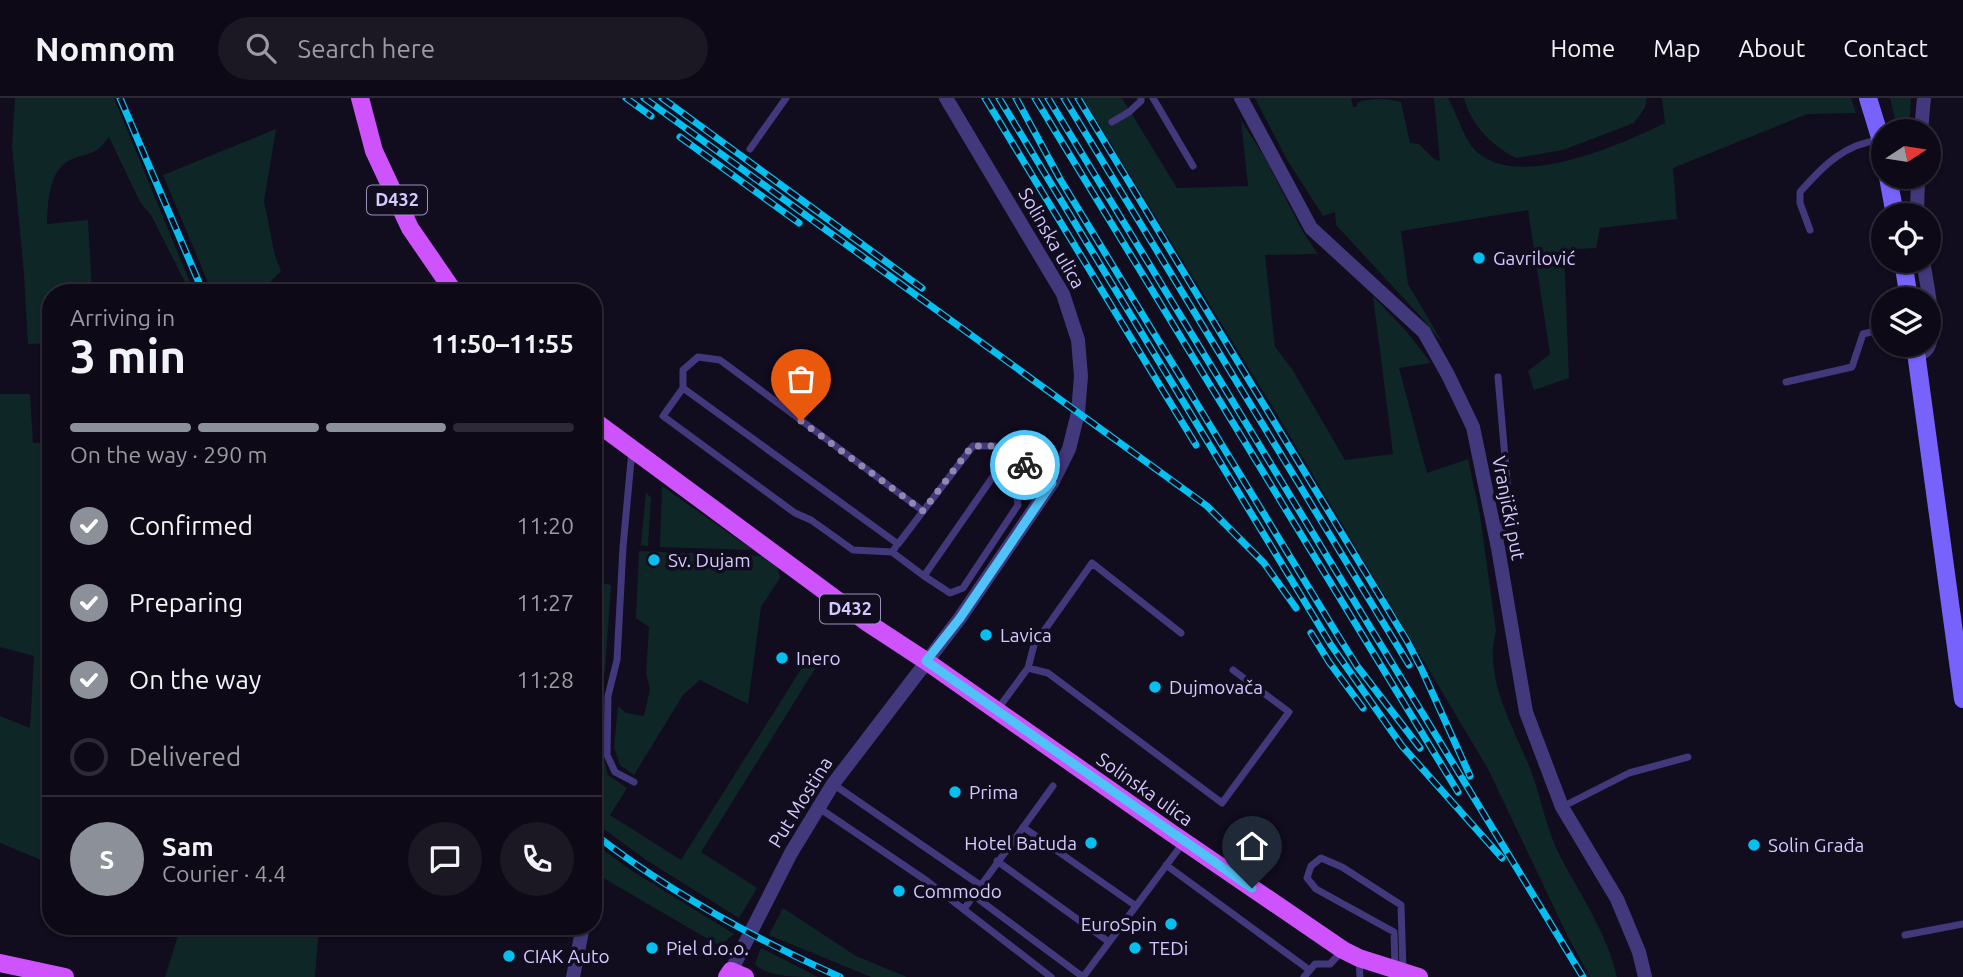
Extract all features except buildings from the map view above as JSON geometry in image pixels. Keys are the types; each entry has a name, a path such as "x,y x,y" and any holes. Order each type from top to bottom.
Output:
{"main road":[{"name":"D432","path":"360,98 374,151 410,228 448,284"},
{"path":"1868,98 1875,119"},
{"path":"1917,357 1963,699"},
{"name":"Solinska ulica","path":"602,427 868,623 1184,842 1351,954 1397,972"},
{"path":"0,963 65,977"}],"street":[{"name":"Solinska ulica","path":"926,661 960,618 1052,483 1069,449 1078,413 1081,376 1078,340 1063,294 946,98"},
{"name":"Vranjički put","path":"1241,98 1311,228 1424,332 1473,427 1498,548 1526,712 1562,807 1617,899 1639,953 1645,977"},
{"path":"1922,119 1924,98"},
{"name":"Put Mostina","path":"734,975 772,888 818,807 926,661"},
{"path":"573,977 581,935"}],"lane":[{"path":"750,149 786,98"},
{"path":"1112,122 1129,112 1141,98"},
{"path":"1153,98 1193,166"},
{"path":"1810,230 1800,203 1800,192 1822,167 1842,152 1863,141 1871,142"},
{"path":"1786,382 1852,367 1863,334 1871,332"},
{"path":"923,511 720,360 698,357 683,370 683,388 663,416 795,513 811,520 853,550 892,552 950,593 962,588 1018,505 1016,487 999,469"},
{"path":"1498,377 1509,504 1498,548"},
{"path":"683,388 898,544"},
{"path":"892,552 972,446 995,446 1052,483"},
{"path":"632,449 617,660 608,696 607,755 615,772 634,782"},
{"path":"924,576 1009,455"},
{"path":"997,711 1028,667 1034,645 1092,563 1181,633"},
{"path":"1028,667 1048,673 1222,803 1289,712 1233,670"},
{"path":"1562,807 1629,773 1688,757"},
{"path":"833,784 980,885"},
{"path":"964,909 1053,786"},
{"path":"818,807 964,909 1051,977"},
{"path":"1023,827 1136,906"},
{"path":"973,895 1083,977 1184,842"},
{"path":"1321,858 1342,867 1401,905 1397,972 1394,932 1316,889 1307,878 1311,866 1321,858"},
{"path":"998,861 1109,942"},
{"path":"1167,865 1308,969"},
{"path":"1905,935 1963,924"},
{"path":"1304,977 1308,969 1315,964 1329,964 1351,954 1360,977"}],"green space":[{"path":"15,98 114,98 191,284 186,284 151,215 140,202 109,137 96,150 72,159 58,170 51,187 48,206 47,224 88,220 92,284 42,284 42,343 28,344 12,146"},
{"path":"1083,98 1122,98 1177,188 1248,186 1241,120 1318,254 1265,255 1275,347 1292,369 1345,460 1393,454 1373,296 1407,332 1431,363 1399,368 1427,473 1468,459 1480,515 1496,631 1493,650 1498,688 1534,779 1556,847 1600,930 1617,977 1590,977 1568,937 1488,769 1275,411"},
{"path":"1255,98 1351,98 1353,107 1356,107 1358,102 1369,100 1401,102 1410,143 1419,144 1434,159 1440,161 1434,98 1448,98 1472,147 1490,160 1513,166 1539,166 1567,161 1621,143 1665,123 1662,98 1851,98 1856,113 1807,114 1673,168 1677,219 1600,228 1596,248 1564,250 1569,378 1534,390 1528,371 1550,354 1528,210 1401,231 1408,284 1444,345 1336,225 1335,212 1323,216 1286,158"},
{"path":"1464,98 1647,98 1645,108 1634,123 1563,150 1516,158 1499,147 1477,126"},
{"path":"1890,98 1911,98 1910,119 1895,119"},
{"path":"276,129 264,201 275,256 281,271 268,284 209,284 163,175"},
{"path":"0,394 30,394 33,443 42,443 42,860 0,843 0,716 30,728 34,656 0,647"},
{"path":"662,486 753,550 660,547"},
{"path":"646,492 651,498 648,546 641,545"},
{"path":"639,551 763,556 778,568 780,578 761,607 748,704 700,680 683,695 634,775 620,765 614,747 618,706 626,713 644,716 650,689 646,673 649,627 636,618"},
{"path":"602,583 611,585 602,688"},
{"path":"813,650 823,656 701,852 757,888 739,918 646,860 602,828 602,750 608,775 627,788 610,815 681,860"},
{"path":"602,849 629,869 734,934 720,946 602,877"},
{"path":"783,908 856,956 907,977 871,977 769,935"},
{"path":"178,935 318,935 315,977 165,977"},
{"path":"761,948 818,977 767,972 755,964"}],"railway":[{"path":"120,98 200,284"},
{"path":"626,98 651,116"},
{"path":"644,98 1207,506 1264,563 1296,608"},
{"path":"662,98 922,288"},
{"path":"985,98 1196,445"},
{"path":"999,98 1331,645 1402,746 1502,858"},
{"path":"1016,98 1060,179 1337,634 1357,666 1420,748"},
{"path":"1035,98 1458,792"},
{"path":"1048,98 1583,977"},
{"path":"1064,98 1409,665"},
{"path":"1078,98 1407,641 1470,776"},
{"path":"680,137 799,223"},
{"path":"1311,633 1363,708"},
{"path":"602,840 651,875 712,912 840,977"}],"way so far":[{"path":"801,421 923,511 972,446 995,446 1025,465"}],"place":[{"name":"Gavrilović","path":"1479,258"},
{"name":"Sv. Dujam","path":"654,560"},
{"name":"Lavica","path":"986,635"},
{"name":"Inero","path":"782,658"},
{"name":"Dujmovača","path":"1155,687"},
{"name":"Prima","path":"955,792"},
{"name":"Hotel Batuda","path":"1091,843"},
{"name":"Solin Građa","path":"1754,845"},
{"name":"Commodo","path":"899,891"},
{"name":"EuroSpin","path":"1171,924"},
{"name":"Piel d.o.o.","path":"652,948"},
{"name":"TEDi","path":"1135,948"},
{"name":"CIAK Auto","path":"509,956"}],"route":[{"path":"1025,465 1052,483 960,618 926,661 1252,888"}]}
